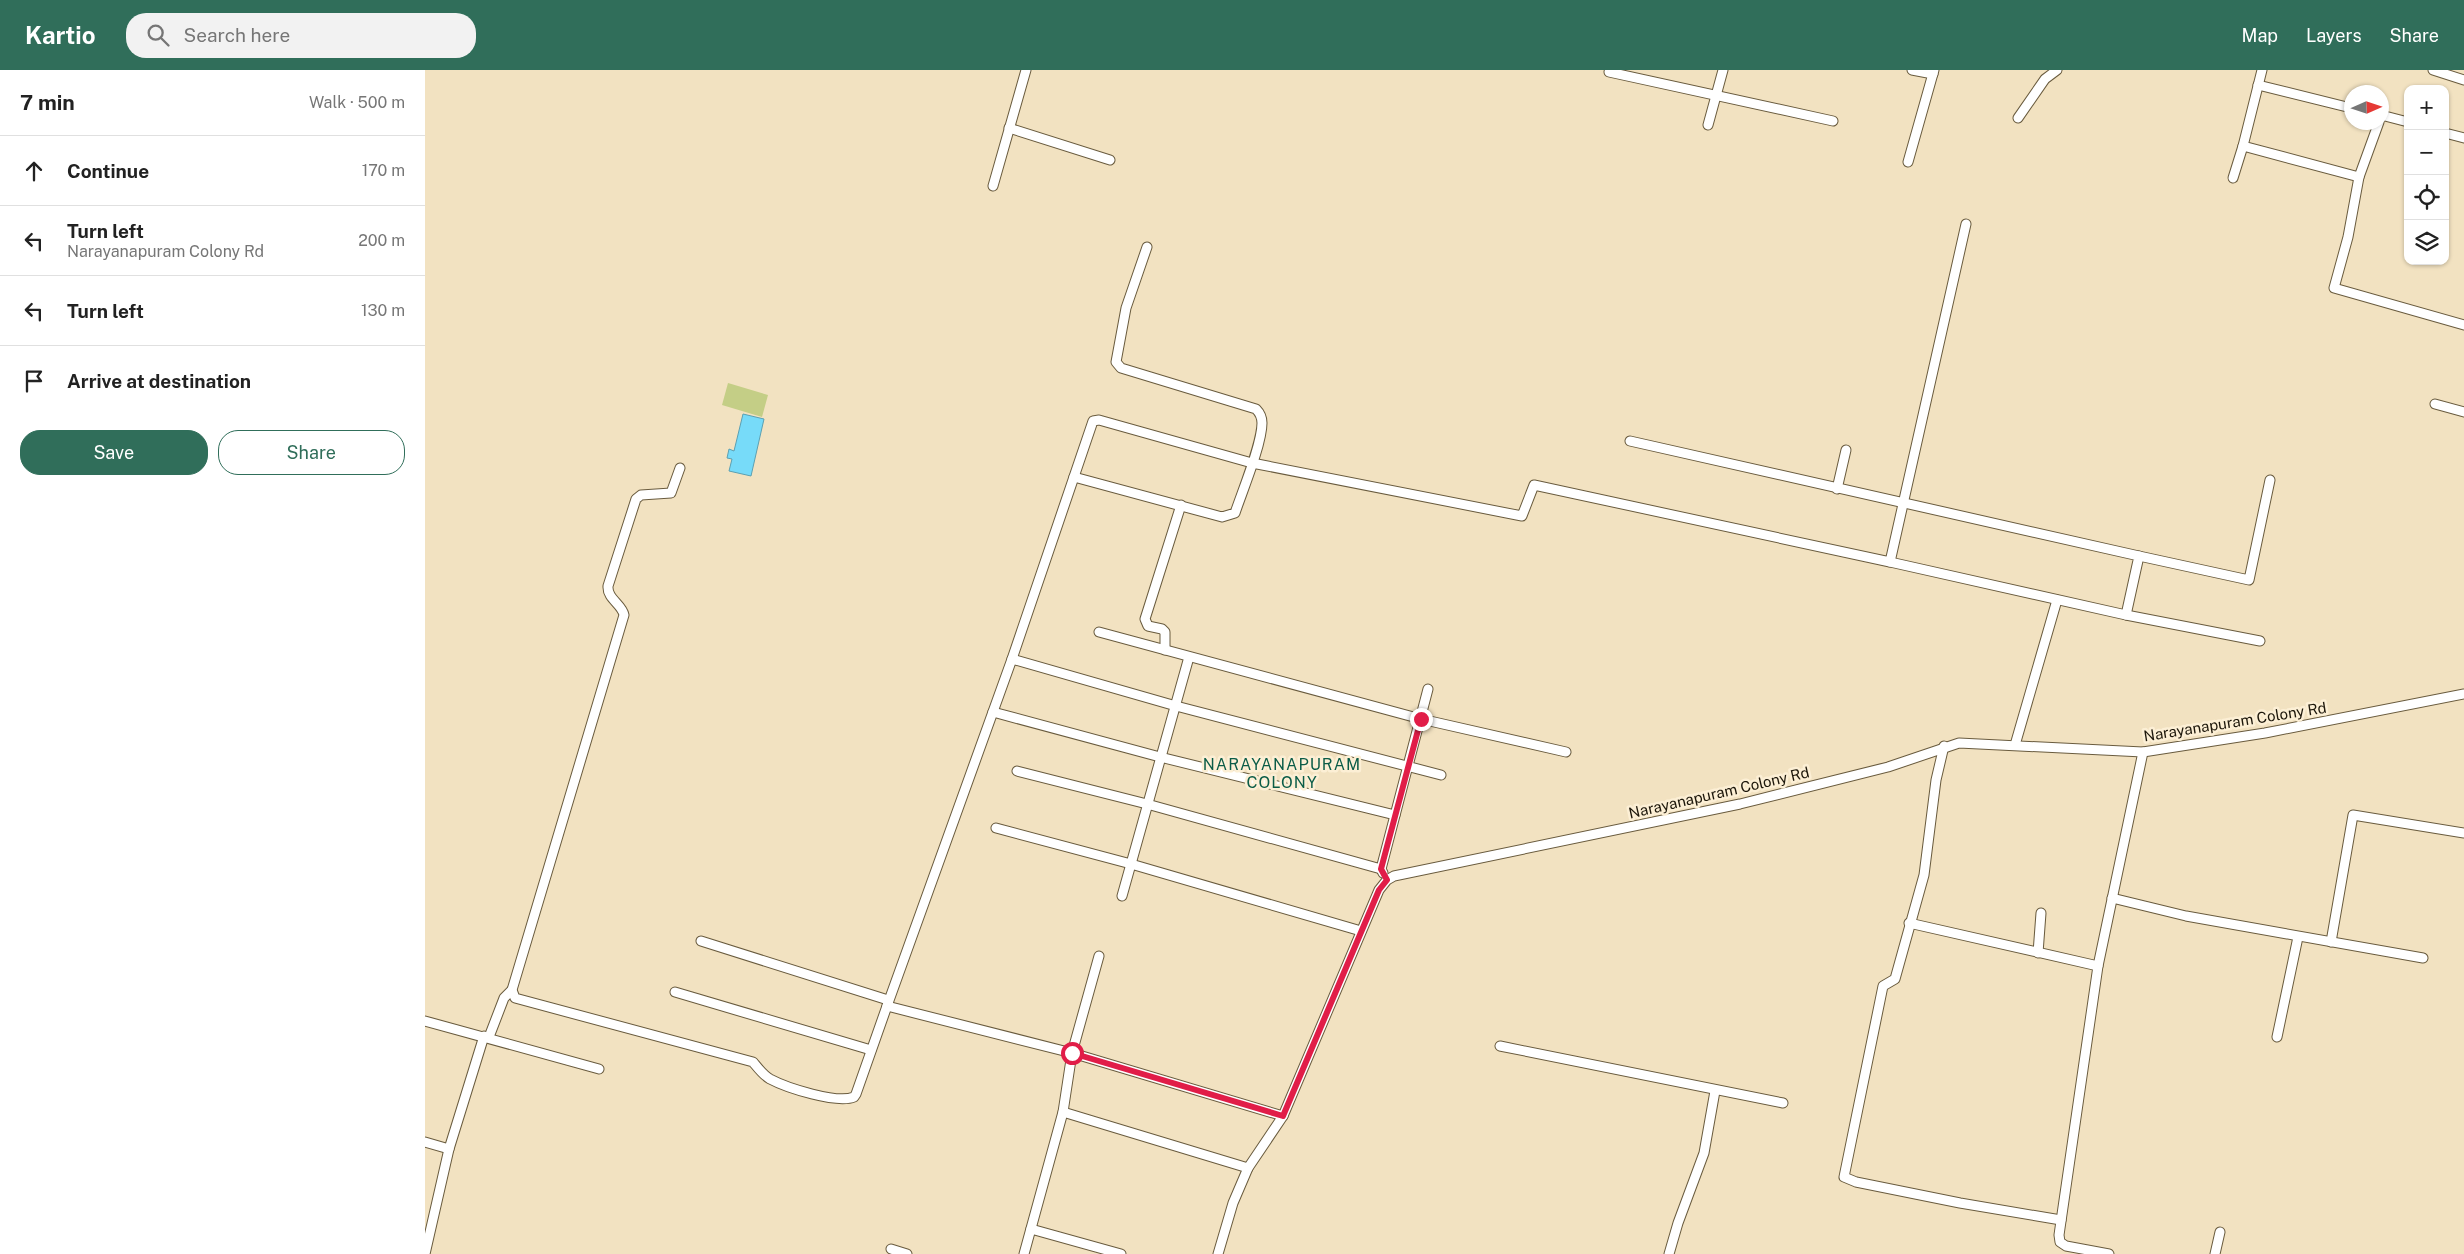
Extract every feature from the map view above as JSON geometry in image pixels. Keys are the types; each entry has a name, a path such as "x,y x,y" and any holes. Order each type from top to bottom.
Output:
{"street":[{"path":"993,186 1026,70"},
{"path":"1708,125 1723,70"},
{"path":"1907,162 1934,72 1912,70"},
{"path":"2018,118 2045,79 2057,70"},
{"path":"2233,178 2262,70"},
{"path":"2433,70 2464,80"},
{"path":"1609,72 1833,121"},
{"path":"2258,85 2344,106"},
{"path":"2389,117 2404,121"},
{"path":"1009,128 1111,160"},
{"path":"2376,130 2359,176 2348,237 2334,288 2464,325"},
{"path":"2449,134 2464,138"},
{"path":"2243,146 2359,176"},
{"path":"1890,562 1967,224"},
{"path":"1074,477 1223,517 1235,513 1252,463 1262,426 1261,417 1256,409 1121,368 1115,362 1126,308 1147,247"},
{"path":"2435,404 2464,412"},
{"path":"512,990 515,998 753,1062 770,1079 835,1099 854,1098 1012,660 1092,422 1097,420 1252,463 1522,516 1534,485 2057,600 2260,641"},
{"path":"1630,441 1902,504 2249,580 2270,480"},
{"path":"1837,489 1846,450"},
{"path":"425,1254 449,1149 487,1037 504,998 512,990 625,615 608,591 613,569 636,499 641,495 671,493 680,468"},
{"path":"1165,650 1165,632 1162,629 1148,626 1145,619 1181,505"},
{"path":"2127,615 2139,556"},
{"path":"2015,745 2057,600"},
{"path":"1099,632 1421,719 1566,752"},
{"path":"1121,896 1189,657"},
{"path":"1012,660 1176,706 1441,776"},
{"path":"1218,1254 1233,1203 1248,1168 1283,1116 1361,930 1379,890 1387,880 1381,869 1428,689"},
{"name":"Narayanapuram Colony Rd","path":"1387,880 1394,876 1740,804 1888,766 1943,746 1959,743 2143,752 2265,733 2464,694"},
{"path":"993,712 1160,757 1395,815"},
{"path":"1943,746 1936,780 1924,875 1909,923 1895,979 1883,986 1845,1179 1960,1203 2061,1220"},
{"path":"2109,1254 2063,1245 2059,1238 2098,966 2143,752"},
{"path":"1017,771 1147,804 1381,869"},
{"path":"2331,942 2353,814 2464,833"},
{"path":"997,828 1361,930"},
{"path":"2112,898 2186,916 2423,958"},
{"path":"2039,953 2041,913"},
{"path":"1909,923 2098,966"},
{"path":"2277,1038 2298,937"},
{"path":"701,941 887,1003 1072,1053 1283,1116"},
{"path":"1024,1254 1063,1112 1072,1053 1099,956"},
{"path":"675,992 871,1050"},
{"path":"425,1020 599,1068"},
{"path":"1500,1046 1715,1091 1783,1102"},
{"path":"1669,1254 1678,1223 1704,1153 1715,1091"},
{"path":"1063,1112 1248,1168"},
{"path":"425,1142 449,1149"},
{"path":"1031,1229 1121,1254"},
{"path":"2215,1254 2220,1232"},
{"path":"891,1249 907,1254"}],"green space":[{"path":"728,383 768,395 762,417 722,405"}],"water":[{"path":"743,414 764,419 751,476 729,471 732,459 727,458 729,449 734,451"}],"district":[{"name":"NARAYANAPURAM COLONY","path":"1282,773"}],"route":[{"path":"1072,1053 1283,1116 1379,890 1387,880 1381,869 1421,719"}]}
